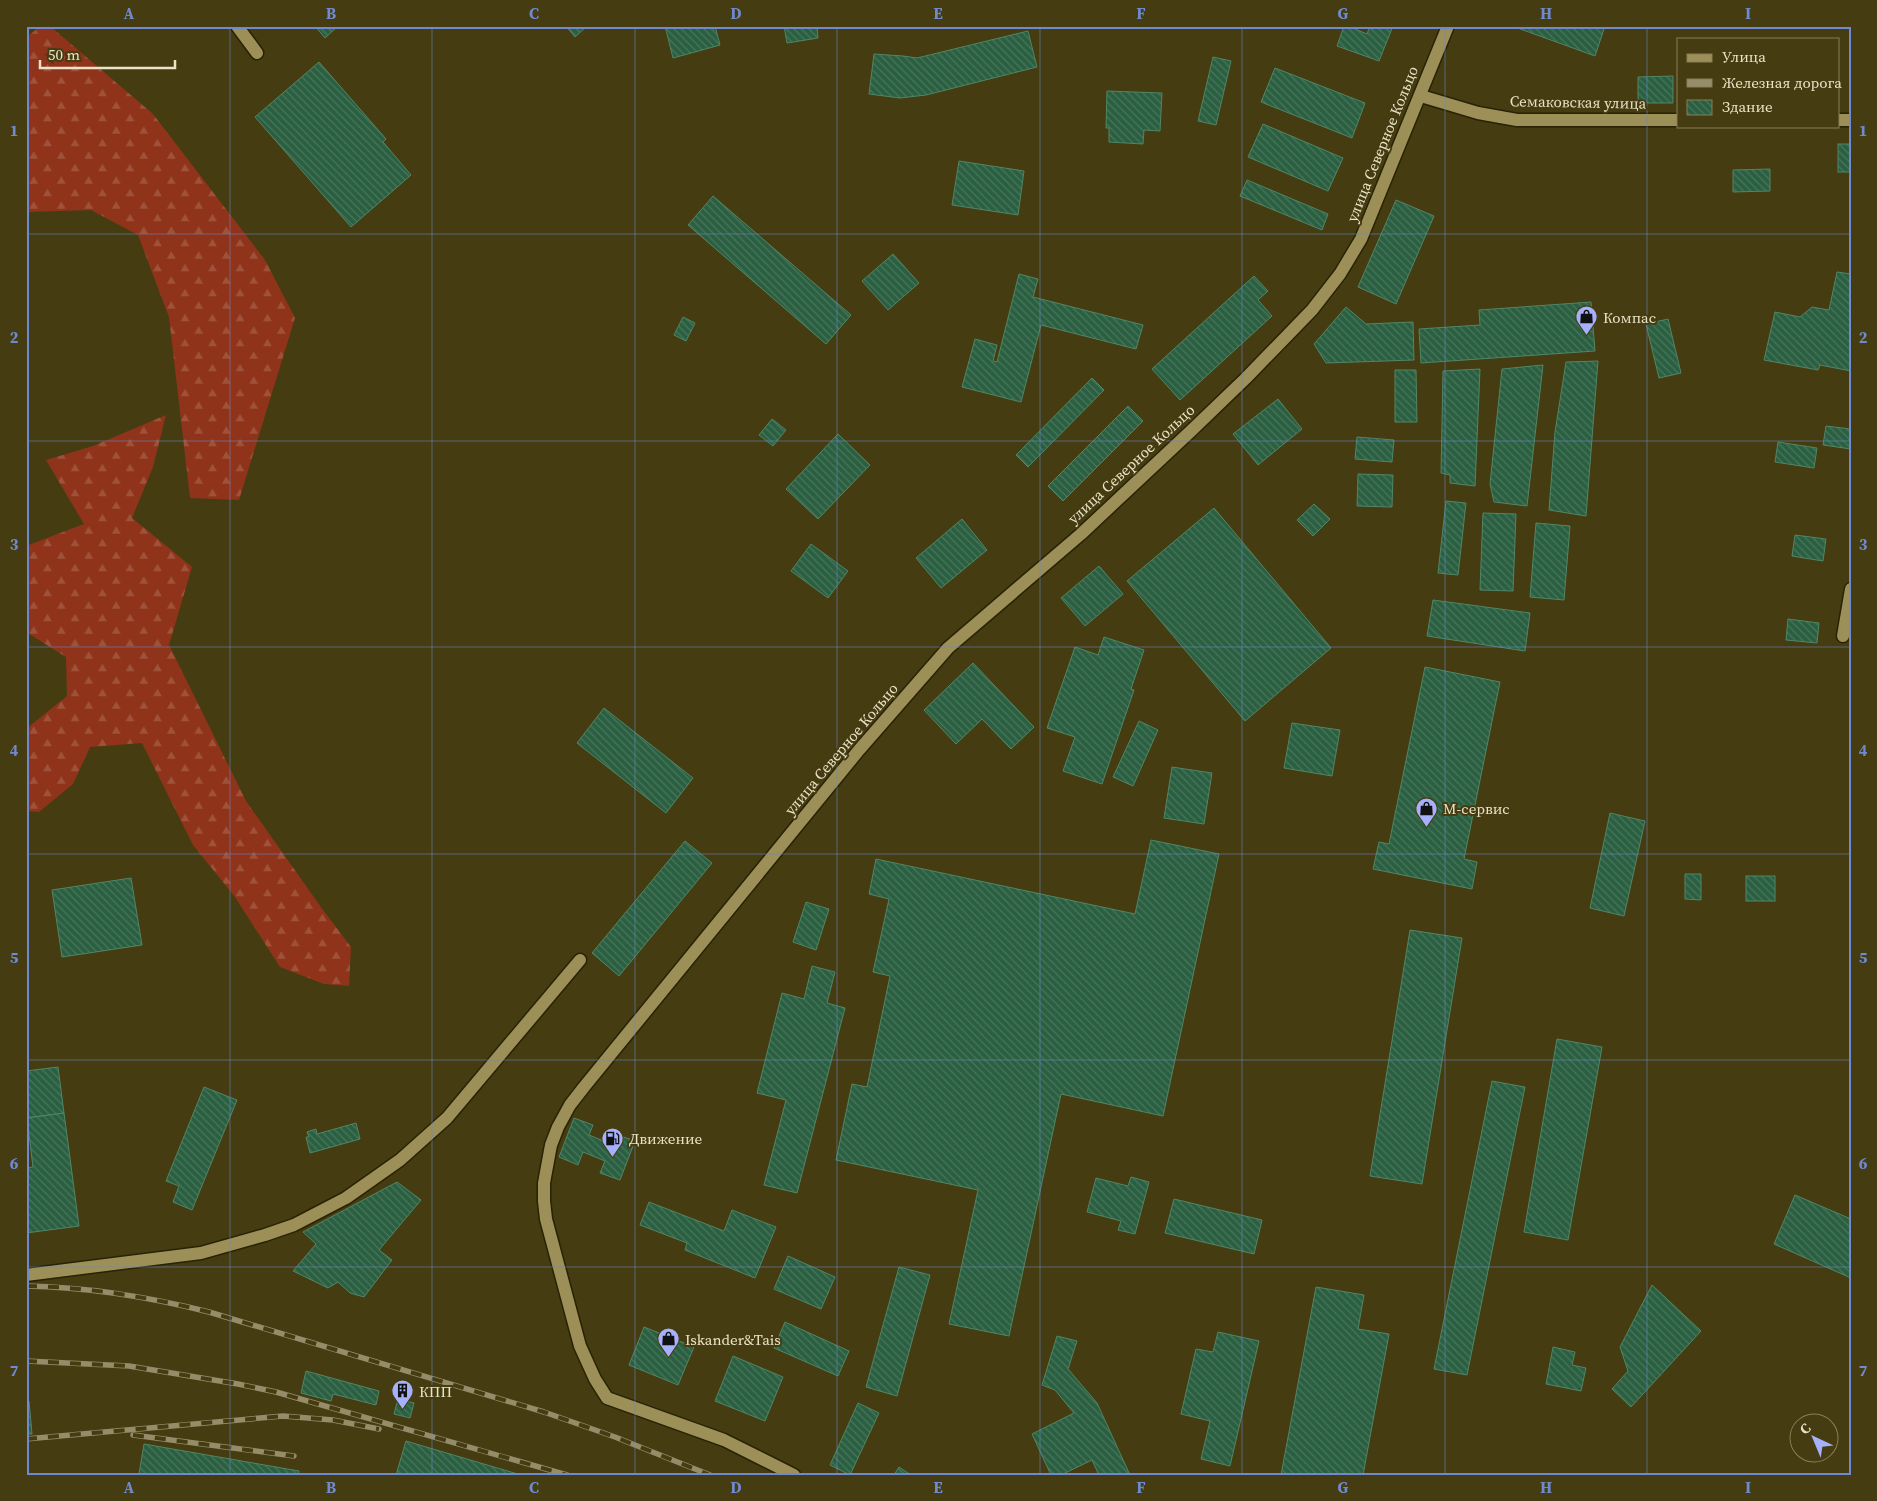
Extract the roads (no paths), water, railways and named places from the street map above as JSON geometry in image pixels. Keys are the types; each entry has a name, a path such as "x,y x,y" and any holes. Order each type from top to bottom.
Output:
{"street":[{"path":"237,26 256,53"},
{"name":"улица Северное Кольцо","path":"794,1475 724,1440 608,1398 592,1373 580,1346 546,1219 544,1183 549,1152 558,1127 570,1105 584,1086 859,750 948,648 1088,528 1246,378 1312,310 1340,274 1360,239 1448,26"},
{"name":"Семаковская улица","path":"1420,96 1478,113 1517,120 1677,120"},
{"path":"1843,636 1851,590"},
{"path":"26,1275 201,1253 294,1225 346,1198 400,1160 448,1118 580,960"}],"railway":[{"path":"26,1286 72,1288 118,1294 209,1312 544,1412 615,1437 710,1475"},
{"path":"26,1361 129,1366 276,1392 567,1475"},
{"path":"26,1439 283,1416 333,1420 379,1429"},
{"path":"133,1435 294,1456"}],"place":[{"name":"Компас","path":"1587,336"},
{"name":"М-сервис","path":"1427,827"},
{"name":"Движение","path":"613,1157"},
{"name":"Iskander&Tais","path":"669,1358"},
{"name":"КПП","path":"403,1410"}]}
